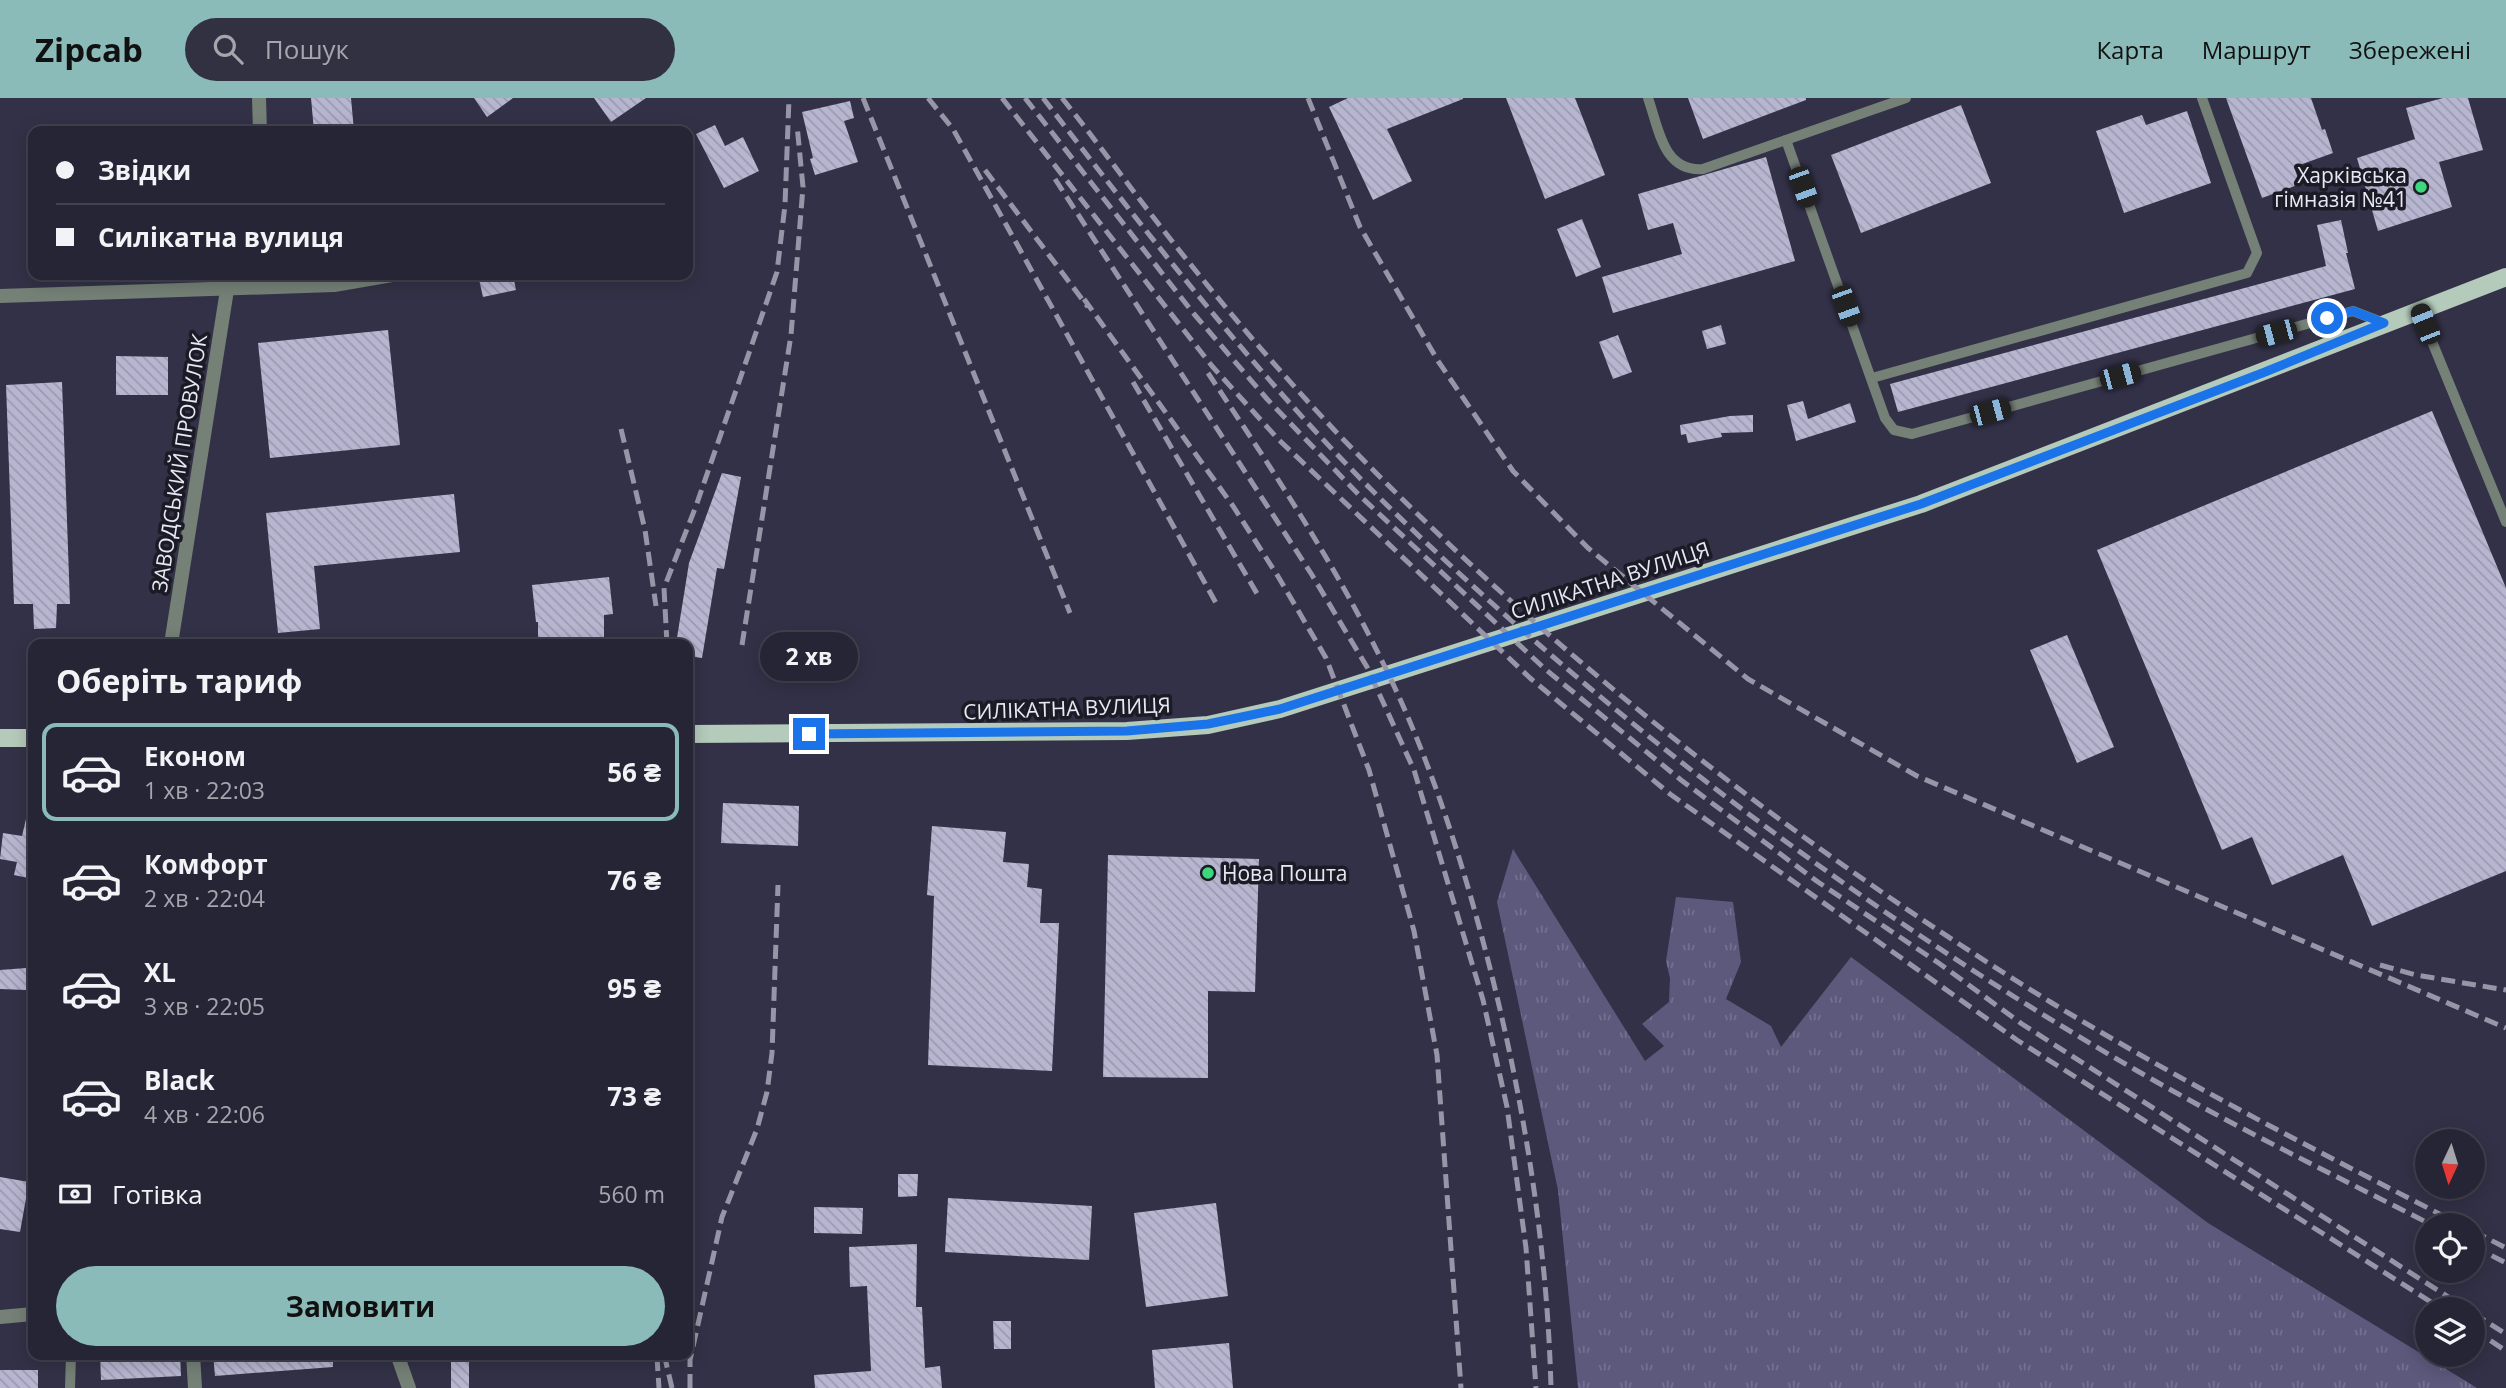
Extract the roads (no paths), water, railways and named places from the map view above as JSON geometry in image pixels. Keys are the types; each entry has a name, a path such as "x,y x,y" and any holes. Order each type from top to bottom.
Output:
{"main road":[{"name":"СИЛІКАТНА ВУЛИЦЯ","path":"693,734 1127,731 1208,724 1280,709 1921,504 2506,277"},
{"path":"0,738 28,738"}],"street":[{"path":"259,98 260,126"},
{"path":"0,296 228,289 266,282 334,285 363,280"},
{"name":"ЗАВОДСЬКИЙ ПРОВУЛОК","path":"172,639 228,289"},
{"path":"0,1317 28,1314"},
{"path":"193,1360 195,1388"},
{"path":"399,1360 409,1388"}],"lane":[{"path":"1648,98 1669,155 1678,166 1691,170 1703,169 1906,98"},
{"path":"1872,378 2247,273 2257,253 2202,98"},
{"path":"1786,140 1885,418 1894,430 1912,433 2353,311 2384,323"},
{"path":"2419,310 2506,522"},
{"path":"70,1388 71,1360"}],"railway":[{"path":"667,639 664,588 696,506 777,272 785,205 789,98"},
{"path":"863,98 1070,613"},
{"path":"928,98 953,129 1216,603"},
{"path":"1002,98 1212,366 1278,439 1530,678 1670,794 2017,1040 2423,1297"},
{"path":"1025,98 1194,314 1267,399 1359,495 1545,669 1681,780 1818,882 1940,964 2022,1024 2448,1297"},
{"path":"1043,98 1212,312 1347,465 1480,592 1656,742 1748,814 1842,882 2035,1010 2207,1110 2415,1216"},
{"path":"1062,98 1218,298 1340,436 1503,594 1678,742 1862,879 2052,1003 2203,1090 2438,1213"},
{"path":"1308,98 1360,227 1438,361 1513,471 1588,548 1748,679 1917,776 2506,1028"},
{"path":"742,645 791,335 803,187 797,125"},
{"path":"985,170 1088,307"},
{"path":"1055,179 1312,575 1367,667 1414,770 1483,1000 1507,1107 1526,1248 1536,1388"},
{"path":"1084,299 1233,506 1279,578 1326,658 1369,770 1414,931 1437,1055 1461,1388"},
{"path":"1208,373 1300,515 1364,625 1426,761 1449,828 1494,986 1519,1099 1544,1272 1551,1388"},
{"path":"1133,382 1259,597"},
{"path":"621,429 645,530 656,606"},
{"path":"693,1347 722,1217 757,1129 767,1092 772,1053 778,885"},
{"path":"2380,965 2416,975 2506,990"},
{"path":"2485,1237 2506,1248"},
{"path":"2485,1252 2506,1263"},
{"path":"2485,1321 2506,1334"},
{"path":"2485,1337 2506,1351"},
{"path":"657,1360 659,1388"},
{"path":"665,1360 672,1388"},
{"path":"690,1360 690,1388"}],"place":[{"name":"Харківська гімназія №41","path":"2421,187"},
{"name":"Нова Пошта","path":"1208,873"}]}
